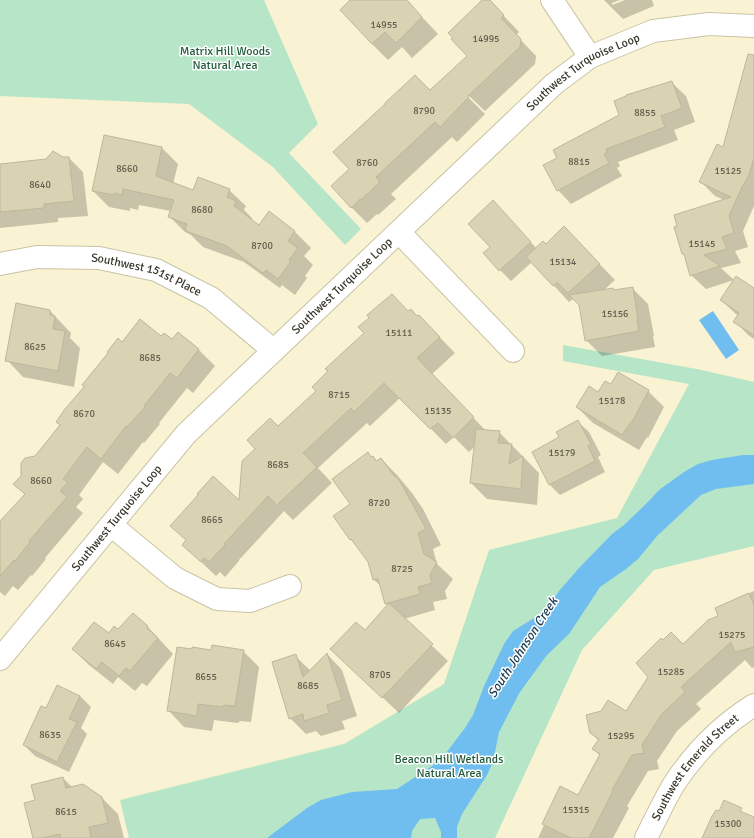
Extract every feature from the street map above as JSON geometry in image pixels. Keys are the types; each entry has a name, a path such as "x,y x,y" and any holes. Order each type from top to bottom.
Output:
{"street":[{"path":"552,0 590,57"},
{"name":"Southwest Turquoise Loop","path":"0,659 186,434 554,84 590,57 653,31 708,24 754,26"},
{"path":"399,232 512,351"},
{"name":"Southwest 151st Place","path":"0,264 38,257 99,258 156,270 211,298 273,350"},
{"path":"111,524 175,578 217,598 250,601 290,586"},
{"name":"Southwest Emerald Street","path":"646,838 675,784 696,755 718,731 754,705"}],"green space":[{"name":"Matrix Hill Woods Natural Area","path":"0,0 264,0 318,124 289,153 361,229 345,245 273,167 189,104 0,96"},
{"name":"Beacon Hill Wetlands Natural Area","path":"563,345 697,369 754,382 754,546 654,570 582,650 495,838 129,838 120,800 344,744 444,684 489,550 617,518 689,384 563,361"}],"water":[{"path":"713,311 739,350 726,359 699,320"},
{"name":"South Johnson Creek","path":"743,455 754,455 754,484 716,489 701,495 657,536 638,559 600,587 569,634 547,655 520,692 499,732 493,762 487,775 462,814 457,827 457,838 441,838 441,832 435,818 420,819 412,831 411,838 267,838 307,808 321,800 352,792 397,789 435,764 446,753 473,715 484,686 504,644 513,631 539,615 550,604 579,568 612,534 624,525 659,490 698,464"}],"building":[{"path":"350,0 407,0 422,17 396,43 385,32 372,44 340,10"},
{"path":"482,0 490,0 504,15 501,18 521,39 520,47 468,96 469,97 440,127 435,122 376,177 380,182 351,208 331,186 349,169 333,152 415,75 430,90 467,56 451,39 453,38 448,33"},
{"path":"748,54 754,55 754,158 749,175 729,216 734,233 722,237 727,249 704,255 720,266 690,276 674,227 677,226 674,215 731,197 699,182 717,144 723,147"},
{"path":"672,81 682,108 661,116 665,127 606,149 607,152 604,154 609,163 557,191 543,165 557,158 553,150 619,115 614,101 626,95"},
{"path":"104,135 162,147 156,176 193,190 198,177 230,189 227,197 236,201 234,206 259,225 269,211 295,231 288,241 298,248 278,279 266,270 263,273 227,246 186,231 185,228 187,224 168,217 174,200 123,189 122,195 92,191"},
{"path":"53,151 63,157 69,157 74,201 44,204 44,208 0,212 0,164 46,159"},
{"path":"493,200 531,242 499,271 483,253 490,247 468,224"},
{"path":"564,226 600,264 568,293 557,282 553,286 526,257 543,241 546,244"},
{"path":"736,276 754,288 754,335 733,322 739,313 720,300"},
{"path":"633,287 639,331 585,341 579,305 569,295 613,288 614,290"},
{"path":"392,294 408,311 411,309 417,316 419,315 440,337 417,358 474,417 453,438 438,423 430,429 384,383 354,412 351,408 303,453 317,467 277,505 268,496 209,562 204,558 201,562 182,545 186,540 170,526 213,476 239,500 242,461 255,449 247,440 270,418 278,426 316,391 312,387 328,371 325,369 364,333 358,327 369,318 367,315"},
{"path":"16,303 50,310 50,315 55,316 53,329 65,331 58,371 5,361"},
{"path":"140,319 161,336 164,333 172,339 178,332 199,349 177,378 170,373 144,406 145,407 127,427 126,426 101,459 87,447 63,479 68,482 60,491 67,497 29,541 30,542 15,561 14,560 0,576 0,521 25,494 13,484 21,476 21,463 25,458 35,456 60,425 56,422 84,387 82,385 108,353 107,352 118,338 122,342"},
{"path":"618,372 649,390 632,422 622,435 576,407 589,386 598,392 605,381 611,384"},
{"path":"578,420 591,444 588,446 595,461 549,485 532,452 559,437 556,432"},
{"path":"476,429 500,431 498,443 512,444 509,464 523,456 521,489 470,483"},
{"path":"368,452 376,461 381,458 401,483 426,529 418,533 424,554 437,562 430,575 432,583 418,587 420,594 385,604 378,579 373,580 368,562 333,516 350,504 332,479"},
{"path":"749,593 754,605 754,647 735,652 731,642 681,687 685,692 661,715 642,745 644,753 632,755 612,790 613,791 589,838 571,838 542,824 560,786 578,795 600,754 592,749 599,739 590,733 586,715 601,711 608,700 626,711 648,677 636,663 661,638 663,640 671,632 683,644 708,620 718,616 715,608"},
{"path":"389,603 433,644 382,698 330,649 356,622 365,630"},
{"path":"133,613 148,626 147,628 158,638 130,671 126,668 119,676 102,662 96,669 72,649 94,622 109,633 114,626 118,629"},
{"path":"212,645 244,650 235,706 224,705 222,707 198,704 197,716 167,711 177,647 192,649 192,647 211,650"},
{"path":"327,653 342,700 327,705 329,713 304,721 303,714 289,719 272,662 296,654 303,677"},
{"path":"57,685 80,696 69,719 77,722 57,762 23,745 41,706 46,708"},
{"path":"63,777 66,788 83,784 102,797 108,823 89,827 91,838 61,838 60,834 42,838 33,838 24,803 35,800 31,785"},
{"path":"724,800 742,808 740,811 754,817 754,838 702,838 712,816 716,810 719,811"}]}
